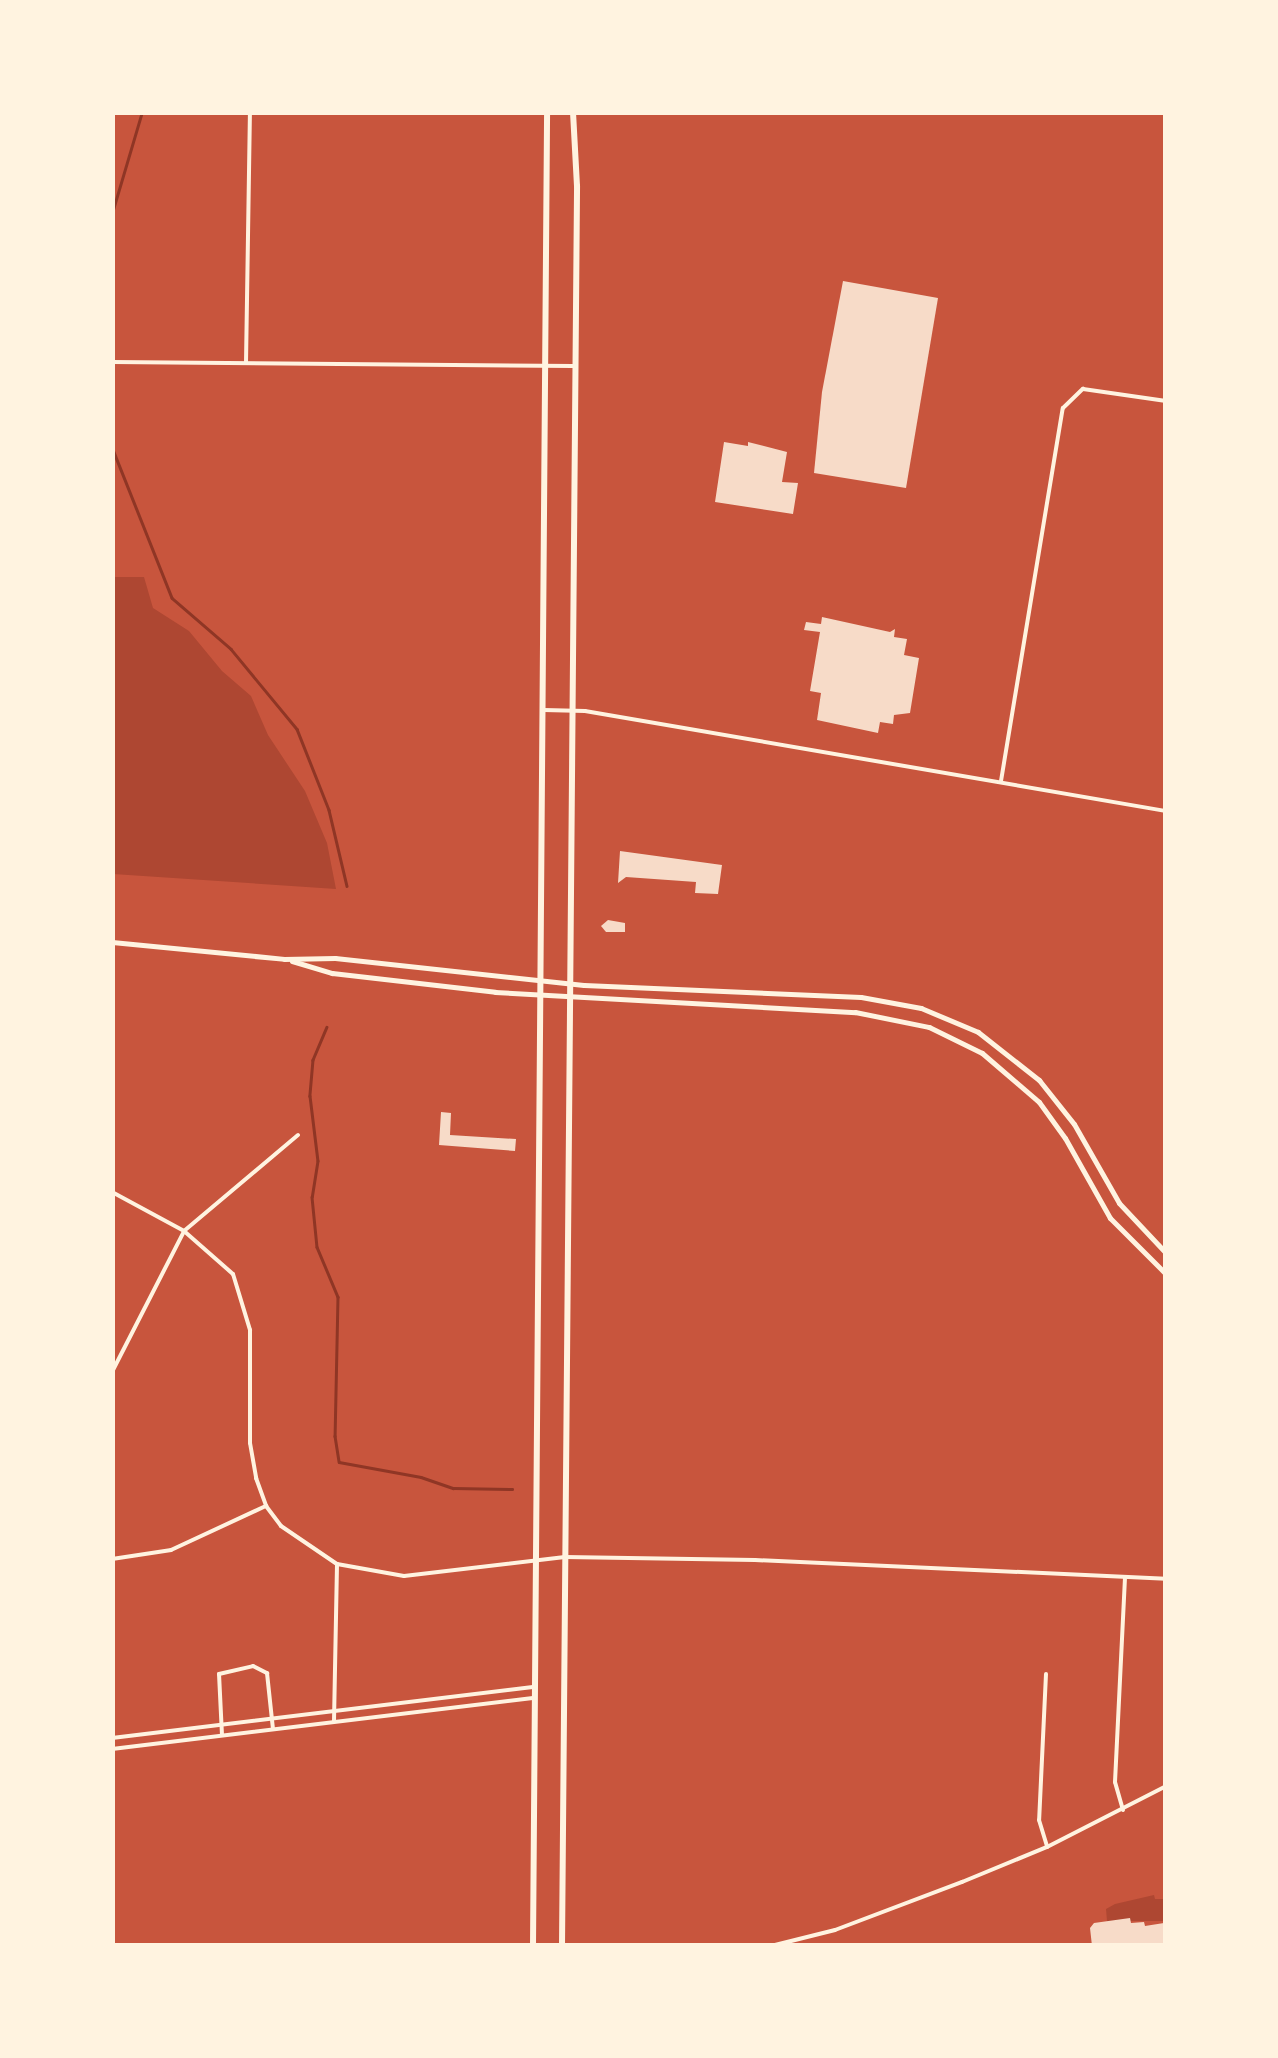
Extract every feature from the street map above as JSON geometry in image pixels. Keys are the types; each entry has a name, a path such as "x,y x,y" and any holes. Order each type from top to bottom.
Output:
{"main road":[{"path":"533,1946 547,112"},
{"path":"562,1946 576,366 573,112"}],"street":[{"path":"246,363 250,112"},
{"path":"112,362 576,366"},
{"path":"1001,782 1064,408 1075,393 1092,388 1166,400"},
{"path":"543,710 572,710 1166,811"},
{"path":"112,942 284,959 335,958 540,981 876,998 921,1008 964,1025 1015,1058 1056,1098 1119,1203 1166,1253"},
{"path":"284,959 332,973 569,1000 824,1010 914,1022 956,1038 994,1062 1048,1114 1110,1218 1166,1274"},
{"path":"824,1010 825,996"},
{"path":"112,1372 184,1231 298,1134"},
{"path":"112,1192 184,1231 232,1274 250,1330 251,1454 266,1506 298,1541 337,1564 404,1576 565,1556 755,1560 1166,1579"},
{"path":"112,1558 184,1546 266,1506"},
{"path":"334,1721 337,1564"},
{"path":"1124,1810 1115,1782 1125,1576"},
{"path":"222,1735 219,1674 253,1666 267,1673 273,1729"},
{"path":"1046,1674 1039,1820 1047,1847"},
{"path":"112,1738 535,1687"},
{"path":"112,1748 535,1698"},
{"path":"771,1946 868,1918 1047,1847 1166,1786"}],"shaded area":[{"path":"112,577 144,577 153,608 189,631 222,671 251,696 268,735 305,791 327,843 336,889 113,874"},
{"path":"1154,1895 1155,1899 1165,1899 1163,1921 1107,1921 1106,1909 1115,1904"}],"building":[{"path":"843,281 938,298 906,488 814,473 822,392"},
{"path":"724,442 748,446 748,442 787,452 782,482 798,483 793,514 715,502"},
{"path":"822,617 890,632 895,629 894,637 907,639 904,655 919,658 910,713 894,715 893,724 880,722 878,733 817,720 821,693 810,691 820,632 804,630 806,622 821,624"},
{"path":"620,851 722,865 718,894 695,893 696,882 626,877 618,883"},
{"path":"608,920 625,923 625,932 606,932 601,926"},
{"path":"441,1112 451,1113 450,1135 516,1139 515,1151 439,1145"},
{"path":"1130,1918 1131,1923 1144,1922 1145,1926 1164,1923 1166,1946 1092,1946 1090,1928 1094,1923"}],"waterway":[{"path":"112,213 142,112"},
{"path":"112,447 172,598 231,649 297,729 329,810 347,886"},
{"path":"327,1027 313,1060 310,1096 318,1161 312,1197 317,1247 338,1297 335,1436 339,1462 421,1477 453,1488 512,1489"}]}
